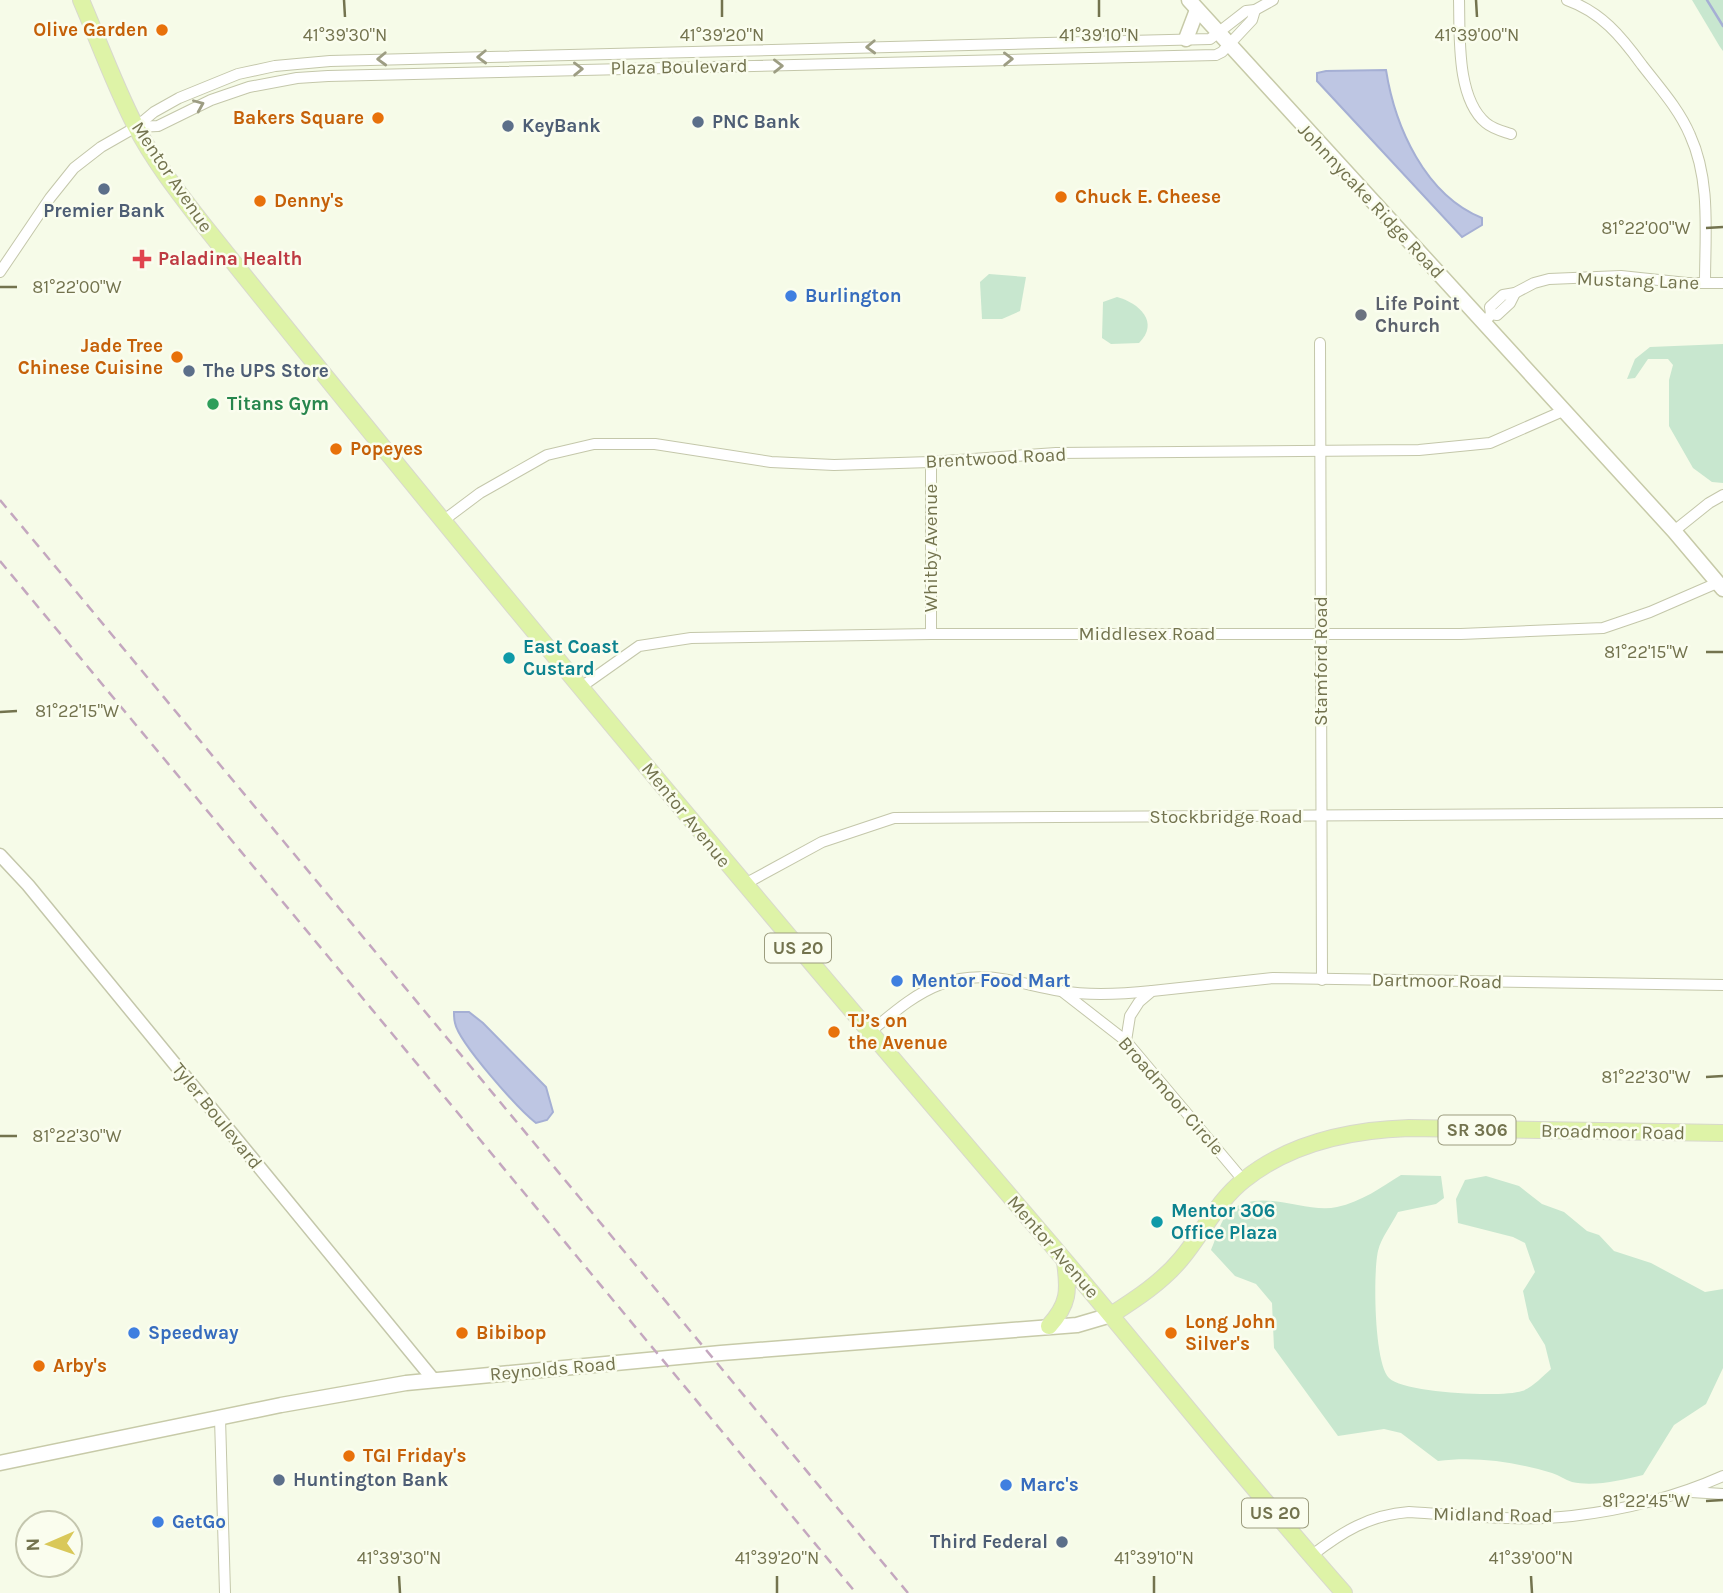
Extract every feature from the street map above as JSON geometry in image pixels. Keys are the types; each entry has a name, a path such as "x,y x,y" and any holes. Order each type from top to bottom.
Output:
{"main road":[{"name":"Mentor Avenue","path":"81,0 113,80 136,127 160,166 202,223 743,885 1111,1315 1344,1593"},
{"name":"Johnnycake Ridge Road","path":"1193,5 1228,46 1487,319 1563,411 1674,531 1720,586"},
{"path":"1186,39 1193,5"},
{"name":"Broadmoor Road","path":"1111,1315 1129,1304 1174,1267 1211,1216 1243,1180 1273,1160 1312,1142 1374,1129 1723,1133"},
{"path":"1049,1326 1060,1314 1066,1300 1068,1282 1065,1262"},
{"name":"Reynolds Road","path":"0,1463 312,1399 433,1379 1088,1323 1111,1315"}],"street":[{"path":"1217,34 1246,11 1255,10 1273,0"},
{"path":"1459,0 1461,56 1468,94 1487,125 1511,134"},
{"path":"1567,0 1598,15 1617,33 1675,108 1691,137 1705,198 1705,283"},
{"path":"1228,46 1252,20 1255,10"},
{"name":"Plaza Boulevard","path":"0,272 50,198 74,168 101,147 179,98 248,71 306,62 1210,39 1217,34"},
{"name":"Plaza Boulevard","path":"136,127 158,126 211,100 250,87 317,77 1216,55 1228,46"},
{"name":"Mustang Lane","path":"1487,319 1490,307 1503,295 1549,279 1621,276 1687,283 1723,283"},
{"name":"Stamford Road","path":"1320,342 1322,980"},
{"name":"Brentwood Road","path":"444,520 480,493 547,455 594,444 655,444 771,462 834,465 931,462 1056,453 1419,450 1490,443 1563,411"},
{"name":"Whitby Avenue","path":"931,462 931,634"},
{"path":"1674,531 1723,495"},
{"name":"Middlesex Road","path":"581,687 639,646 691,638 931,634 1461,634 1603,628 1720,586"},
{"name":"Stockbridge Road","path":"743,885 822,842 894,818 1723,813"},
{"name":"Tyler Boulevard","path":"0,855 28,885 433,1379"},
{"name":"Dartmoor Road","path":"870,1032 918,995 939,985 954,980 1000,977 1061,991 1125,994 1261,979 1723,985"},
{"name":"Broadmoor Circle","path":"1061,991 1126,1041 1243,1180"},
{"path":"1126,1041 1130,1016 1139,1002 1152,991"},
{"path":"220,1418 225,1593"},
{"name":"Midland Road","path":"1311,1556 1357,1524 1392,1514 1409,1512 1528,1518 1572,1516 1687,1492 1723,1476"},
{"path":"1687,1492 1723,1494"}],"green space":[{"path":"1692,0 1723,0 1723,51 1720,47"},
{"path":"989,274 1026,277 1020,311 1002,319 982,319 980,282"},
{"path":"1117,297 1133,304 1144,314 1148,328 1139,343 1111,344 1102,338 1103,302"},
{"path":"1723,344 1723,483 1712,482 1693,468 1669,426 1669,380 1673,365 1668,359 1648,359 1635,378 1627,379 1635,359 1650,347"},
{"path":"1401,1175 1441,1176 1444,1198 1436,1204 1398,1212 1378,1251 1375,1297 1380,1355 1389,1378 1398,1383 1454,1393 1511,1393 1530,1387 1551,1369 1545,1345 1529,1319 1523,1291 1535,1272 1525,1243 1513,1237 1458,1223 1456,1199 1465,1180 1486,1176 1519,1186 1542,1204 1564,1212 1587,1231 1599,1235 1614,1251 1651,1263 1705,1292 1723,1289 1723,1368 1706,1404 1674,1425 1643,1475 1608,1482 1581,1483 1510,1463 1467,1459 1438,1461 1401,1433 1384,1429 1338,1436 1274,1348 1272,1303 1256,1284 1235,1276 1211,1250 1224,1218 1242,1204 1268,1201 1311,1207 1337,1207 1363,1198"}],"water":[{"path":"1386,70 1397,114 1416,157 1444,193 1482,218 1482,225 1462,237 1317,81 1317,73 1326,71"},
{"path":"454,1012 469,1012 483,1023 546,1087 553,1112 547,1120 536,1123 491,1076 459,1033"}],"waterway":[{"path":"1707,0 1723,26"}],"railway":[{"path":"0,500 908,1593"},
{"path":"0,561 856,1593"}],"place":[{"name":"Olive Garden","path":"162,30"},
{"name":"Bakers Square","path":"378,118"},
{"name":"PNC Bank","path":"698,122"},
{"name":"KeyBank","path":"508,126"},
{"name":"Premier Bank","path":"104,189"},
{"name":"Chuck E. Cheese","path":"1061,197"},
{"name":"Denny's","path":"260,201"},
{"name":"Paladina Health","path":"142,259"},
{"name":"Burlington","path":"791,296"},
{"name":"Life Point Church","path":"1361,315"},
{"name":"Jade Tree Chinese Cuisine","path":"177,357"},
{"name":"The UPS Store","path":"189,371"},
{"name":"Titans Gym","path":"213,404"},
{"name":"Popeyes","path":"336,449"},
{"name":"East Coast Custard","path":"509,658"},
{"name":"Mentor Food Mart","path":"897,981"},
{"name":"TJ’s on the Avenue","path":"834,1032"},
{"name":"Mentor 306 Office Plaza","path":"1157,1222"},
{"name":"Speedway","path":"134,1333"},
{"name":"Bibibop","path":"462,1333"},
{"name":"Long John Silver's","path":"1171,1333"},
{"name":"Arby's","path":"39,1366"},
{"name":"TGI Friday's","path":"349,1456"},
{"name":"Huntington Bank","path":"279,1480"},
{"name":"Marc's","path":"1006,1485"},
{"name":"GetGo","path":"158,1522"},
{"name":"Third Federal","path":"1062,1542"}]}
